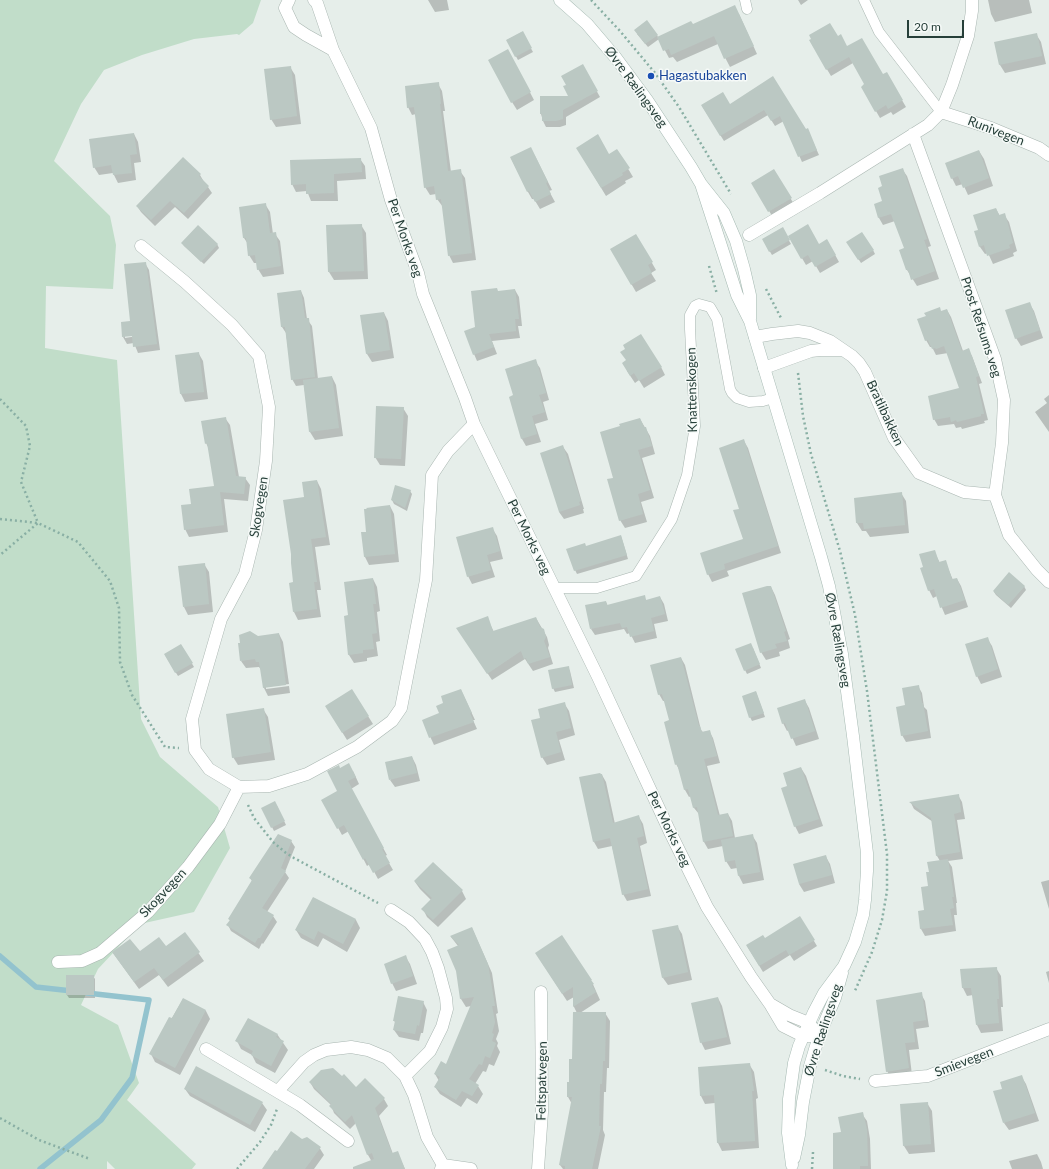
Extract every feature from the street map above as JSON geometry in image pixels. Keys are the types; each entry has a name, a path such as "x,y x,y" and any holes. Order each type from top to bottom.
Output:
{"street":[{"path":"289,0 285,8 294,27 333,50"},
{"name":"Per Morks veg","path":"314,0 317,3 333,50 371,128 391,200 418,273 423,294 466,398 474,424 598,677 669,830 707,907 783,1026 803,1036 819,1036"},
{"name":"Øvre Rælingsveg","path":"560,0 587,24 616,58 647,100 691,166 701,184 737,295 750,321 829,586 842,654 854,743 868,871 866,900 855,942 844,966 835,998 819,1036 810,1066 805,1087 799,1135 792,1167"},
{"path":"749,235 820,193 928,125 941,112 952,85 968,36 972,11 972,0"},
{"name":"Runivegen","path":"941,112 991,128 1039,148 1049,155"},
{"name":"Prost Refsums veg","path":"913,134 995,359 1004,400 1002,443 995,496 1009,535 1037,570 1049,582"},
{"name":"Skogvegen","path":"141,246 185,282 232,325 259,356 269,407 266,461 256,530 245,574 221,620 192,719 195,750"},
{"name":"Bratlibakken","path":"755,337 798,331 810,333 830,341 859,363 865,372 894,438 919,473 964,492 995,496"},
{"path":"764,368 811,351 843,350"},
{"path":"195,750 209,769 239,787 269,786 307,774 357,747 392,721 401,708 426,580 432,475 448,451 474,424"},
{"name":"Skogvegen","path":"58,962 82,960 100,953 148,912 188,867 220,824 239,787"},
{"path":"391,910 410,922 425,939 438,968 446,998 447,1009 442,1027 430,1051 405,1076"},
{"name":"Øvre Rælingsveg","path":"792,1167 788,1133 789,1099 794,1063 803,1036 824,993 844,966"},
{"name":"Feltspatvegen","path":"538,1169 542,1112 541,992"},
{"name":"Per Morks veg","path":"770,1004 789,1015 809,1023"},
{"path":"809,1023 819,1036"},
{"name":"Smievegen","path":"875,1080 928,1076 1049,1029"},
{"path":"278,1091 304,1062 314,1055 326,1050 351,1047 368,1050 387,1058 405,1076 414,1095 428,1137 442,1167 471,1169"},
{"path":"206,1049 300,1105 348,1141"}],"lane":[{"path":"864,0 879,32 941,112"},
{"name":"Knattenskogen","path":"554,588 597,588 636,576 672,519 688,475 695,426 690,315 695,306 699,304 710,307 717,319 732,393 737,398 749,402 773,398"}],"path":[{"path":"712,274 717,293"},
{"path":"0,399 26,426 30,446 21,482 38,524"},
{"path":"0,519 38,524 78,542 110,581 119,608 120,662 132,695 165,747 195,750"},
{"path":"0,555 38,524"},
{"path":"239,787 254,818 273,842 294,858 391,910"},
{"path":"822,1069 843,1076 875,1080"},
{"path":"237,1169 260,1142 271,1126 278,1107 278,1091"},
{"path":"0,1118 39,1140 90,1159"}],"green space":[{"path":"0,0 261,0 253,23 239,35 194,39 142,55 104,70 81,104 54,161 110,216 116,245 113,289 46,286 45,348 117,360 141,719 160,757 218,807 230,848 194,912 140,924 98,969 81,1005 118,1025 139,1083 127,1100 196,1164 192,1169 115,1169 107,1161 107,1169 0,1169"}],"building":[{"path":"735,5 754,46 724,59 714,36 671,55 669,49 663,51 657,37 691,21 693,24"},
{"path":"647,20 658,35 645,44 634,30"},
{"path":"830,23 838,36 841,34 847,46 862,38 883,74 887,72 903,100 888,109 886,105 875,112 861,87 864,84 849,57 826,70 809,40 811,39 809,35"},
{"path":"523,31 532,48 515,57 506,40"},
{"path":"1037,33 1042,56 999,65 994,42"},
{"path":"508,49 531,92 511,103 488,60"},
{"path":"583,64 598,91 563,110 563,119 556,121 542,121 542,114 540,114 540,96 568,96 563,86 566,85 561,76"},
{"path":"291,66 297,116 270,120 264,69"},
{"path":"773,76 806,129 808,128 817,150 798,157 780,116 771,121 764,110 720,136 701,105 723,92 730,104"},
{"path":"439,82 440,104 448,171 461,169 472,253 448,256 441,199 436,200 434,186 424,188 414,107 407,108 405,86"},
{"path":"134,133 137,154 130,155 132,173 113,175 111,165 93,168 89,139"},
{"path":"598,134 609,154 617,149 630,168 622,173 623,175 601,188 576,148"},
{"path":"531,147 548,182 546,183 551,194 535,202 529,191 527,192 510,157"},
{"path":"979,150 989,178 963,188 958,176 951,179 945,163"},
{"path":"183,157 201,174 199,176 209,186 184,213 170,201 151,220 136,206"},
{"path":"361,158 362,172 334,174 334,193 306,194 306,184 291,185 290,160"},
{"path":"903,168 927,239 924,240 935,271 911,280 899,250 904,248 891,214 878,218 874,204 882,201 878,188 882,186 879,176"},
{"path":"774,169 792,198 768,212 751,183"},
{"path":"266,203 270,233 276,232 281,266 257,270 255,255 248,256 246,238 243,238 239,207"},
{"path":"996,208 999,215 1005,213 1013,243 1009,245 1010,248 987,256 984,245 979,247 974,231 978,230 973,215"},
{"path":"362,224 364,271 328,272 326,225"},
{"path":"808,224 819,244 827,239 836,255 815,267 808,255 801,259 788,236"},
{"path":"198,225 218,244 201,262 181,243"},
{"path":"783,227 790,240 769,252 762,239"},
{"path":"862,232 874,250 858,260 846,242"},
{"path":"636,234 653,262 648,265 652,273 631,285 610,249"},
{"path":"146,262 157,344 133,347 132,336 122,337 121,322 130,321 124,264"},
{"path":"497,288 498,291 515,289 519,319 515,319 516,331 489,334 494,347 473,355 464,331 475,327 471,291"},
{"path":"301,290 305,318 309,318 315,377 291,380 285,327 281,327 277,293"},
{"path":"1030,302 1040,330 1015,339 1005,310"},
{"path":"940,307 941,311 947,309 962,351 969,348 979,376 976,377 984,414 981,414 981,416 957,422 956,420 951,422 950,417 933,420 928,396 959,388 944,346 932,349 928,340 925,341 917,319 926,316 924,313"},
{"path":"384,312 390,350 366,354 360,315"},
{"path":"641,334 662,367 639,381 634,373 630,376 622,363 626,360 620,352 625,349 623,345"},
{"path":"199,352 204,392 180,394 175,355"},
{"path":"536,359 546,393 539,395 545,412 532,416 537,434 521,439 509,397 513,395 505,369"},
{"path":"332,376 339,428 309,432 303,380"},
{"path":"376,406 404,407 401,459 374,458"},
{"path":"226,417 236,476 246,477 244,494 220,492 224,525 184,530 181,505 191,504 189,489 214,486 207,443 205,444 201,421"},
{"path":"640,418 644,427 646,427 652,446 638,450 650,490 638,494 643,514 619,521 607,479 613,478 600,432 620,426 619,424"},
{"path":"744,439 778,546 724,564 725,569 707,575 700,553 743,539 733,510 739,509 719,448"},
{"path":"563,445 581,501 579,502 580,505 559,512 540,453"},
{"path":"317,480 326,537 311,539 317,582 314,582 317,609 293,612 289,583 293,582 291,554 283,500 304,497 302,482"},
{"path":"395,485 411,490 405,508 391,500"},
{"path":"902,492 905,525 864,529 863,523 856,523 854,498"},
{"path":"390,505 395,554 364,557 361,532 366,532 364,509"},
{"path":"493,527 500,551 487,555 491,570 467,577 456,537"},
{"path":"621,535 627,555 574,571 566,549 585,543 586,546"},
{"path":"935,550 939,562 946,560 952,579 957,578 965,600 940,608 934,589 928,591 920,568 923,567 919,554"},
{"path":"205,563 209,604 183,607 178,566"},
{"path":"1009,572 1025,586 1008,605 993,591"},
{"path":"373,578 376,604 373,604 377,633 372,634 374,649 363,650 363,653 348,655 344,616 348,615 344,582"},
{"path":"771,586 786,631 784,632 787,641 775,644 777,648 760,653 742,593"},
{"path":"645,595 646,600 660,596 665,614 651,618 654,631 630,637 627,627 622,628 620,623 590,629 585,605 606,601 607,605"},
{"path":"488,616 493,631 536,617 540,627 544,629 546,637 544,641 550,657 528,664 521,651 487,674 456,628"},
{"path":"250,631 258,636 279,633 286,685 263,688 259,662 256,662 255,659 240,661 238,643 240,643 239,635"},
{"path":"988,637 998,669 976,677 965,644"},
{"path":"751,643 760,664 744,671 735,649"},
{"path":"181,644 193,663 175,673 164,654"},
{"path":"681,657 699,726 702,732 710,730 717,756 704,759 718,815 728,813 733,836 703,842 697,807 693,808 688,789 684,790 677,764 675,765 664,722 669,720 662,694 658,695 650,665"},
{"path":"569,666 572,685 552,689 548,670"},
{"path":"919,685 928,731 901,736 896,707 905,705 902,688"},
{"path":"352,689 369,716 342,733 325,706"},
{"path":"461,689 472,713 470,713 474,722 429,738 422,720 439,713 436,706 443,703 441,696"},
{"path":"756,691 764,713 749,718 742,696"},
{"path":"805,699 815,731 791,739 785,723 782,724 777,708"},
{"path":"565,702 571,728 556,732 561,752 541,758 531,720 540,718 538,709"},
{"path":"264,708 271,752 232,758 226,714"},
{"path":"412,756 417,773 389,780 385,762"},
{"path":"349,763 356,777 348,781 384,848 382,849 390,863 373,873 365,858 363,860 344,825 337,829 321,800 337,791 327,771 339,765 340,768"},
{"path":"801,767 819,819 794,827 781,788 787,786 783,773"},
{"path":"600,773 602,774 613,823 639,815 644,836 637,838 648,889 622,895 610,838 593,842 579,777"},
{"path":"959,794 961,812 954,814 960,852 936,856 931,818 909,802"},
{"path":"275,801 285,821 271,828 261,808"},
{"path":"278,834 292,840 281,868 286,871 262,908 274,915 260,938 258,938 255,943 226,925 230,920 228,919 252,880 249,878"},
{"path":"753,834 760,872 738,876 735,860 725,862 721,840"},
{"path":"826,855 832,875 799,884 793,864"},
{"path":"948,859 954,897 952,897 954,908 950,909 953,925 920,929 918,911 924,910 921,887 928,886 926,872 929,872 927,862"},
{"path":"433,862 463,890 433,920 421,909 432,898 414,881"},
{"path":"313,897 356,919 343,944 318,931 314,940 295,930"},
{"path":"800,916 815,940 789,955 786,950 759,966 746,945 763,935 765,938"},
{"path":"678,925 688,972 662,978 652,930"},
{"path":"472,927 488,964 495,1006 492,1006 495,1022 492,1033 494,1034 492,1041 496,1043 490,1058 485,1056 482,1065 479,1064 469,1079 479,1085 472,1096 462,1091 456,1100 434,1087 440,1077 434,1074 441,1061 446,1064 474,997 460,999 456,971 447,950 459,945 450,936"},
{"path":"185,932 200,952 163,980 154,968 134,982 112,952 130,939 140,951 159,937 166,946"},
{"path":"562,935 592,980 594,984 592,985 596,992 573,1007 573,987 562,994 535,953"},
{"path":"406,955 413,976 391,984 384,964"},
{"path":"997,967 999,1023 976,1025 971,988 962,988 960,969"},
{"path":"66,975 94,975 94,995 66,995"},
{"path":"922,992 926,1020 913,1022 915,1042 905,1043 909,1068 886,1072 876,1000"},
{"path":"398,996 424,1001 419,1026 417,1025 415,1034 393,1030 395,1021 393,1021"},
{"path":"718,997 727,1037 700,1043 691,1003"},
{"path":"183,998 206,1010 175,1068 149,1054 169,1017 172,1018"},
{"path":"573,1012 606,1012 605,1061 603,1061 602,1084 600,1084 599,1126 601,1126 592,1169 565,1169 565,1166 559,1165 572,1097 567,1097 567,1082 569,1082 569,1059 572,1059"},
{"path":"248,1018 278,1034 276,1037 284,1041 271,1066 251,1055 253,1051 235,1041"},
{"path":"750,1063 754,1091 752,1091 755,1141 717,1143 714,1095 700,1096 698,1067"},
{"path":"196,1066 263,1102 250,1125 184,1089"},
{"path":"333,1068 342,1076 344,1074 356,1087 365,1078 385,1098 375,1108 392,1153 398,1151 405,1169 353,1169 353,1167 374,1159 372,1153 367,1155 352,1115 345,1122 329,1106 331,1104 309,1082 321,1070"},
{"path":"1022,1075 1035,1113 1003,1123 993,1091 1002,1089 1000,1082"},
{"path":"928,1102 931,1144 903,1146 900,1104"},
{"path":"863,1112 867,1130 868,1166 860,1166 860,1169 833,1169 833,1133 841,1132 838,1117"},
{"path":"291,1131 302,1139 307,1137 321,1147 305,1169 262,1169 275,1150 277,1151"}],"waterway":[{"path":"0,956 36,987 72,991"},
{"path":"40,1169 101,1120 132,1078 149,1000 87,993"}],"place":[{"name":"Hagastubakken","path":"651,76"}]}
